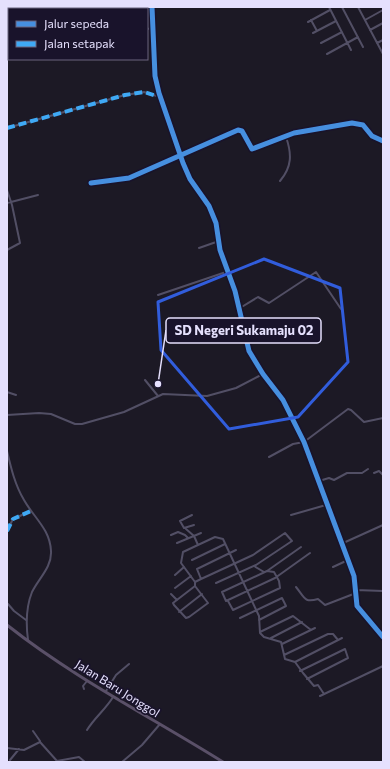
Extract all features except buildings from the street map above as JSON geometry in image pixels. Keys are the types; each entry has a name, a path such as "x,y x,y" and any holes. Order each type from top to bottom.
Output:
{"main road":[{"name":"Jalan Baru Jonggol","path":"7,625 88,680 223,762"}],"street":[{"path":"152,7 155,76 160,97 190,179 214,218 219,241 240,308 248,347 262,374 283,400 304,442 316,477 320,480 326,505 354,576 358,608 374,625 383,638"},
{"path":"329,7 351,50"},
{"path":"342,7 363,46"},
{"path":"364,7 359,8 383,54"},
{"path":"308,22 330,10"},
{"path":"365,20 383,10"},
{"path":"312,20 317,30"},
{"path":"313,33 336,21"},
{"path":"370,30 383,23"},
{"path":"148,29 153,28"},
{"path":"321,43 342,32"},
{"path":"327,54 358,37"},
{"path":"377,43 383,40"},
{"path":"7,128 125,95 144,92 160,97"},
{"path":"91,183 124,180 238,130 242,131 252,149 307,130 352,123 363,124 372,136 383,141"},
{"path":"280,182 285,175 291,160 286,137"},
{"path":"7,190 20,242 7,250"},
{"path":"7,203 38,195"},
{"path":"199,248 219,241"},
{"path":"158,295 229,271"},
{"path":"240,308 258,297 269,302 316,272 341,309"},
{"path":"7,415 39,413 51,414 78,424 112,417 158,396 166,394 207,396 236,388 262,374"},
{"path":"145,380 158,396"},
{"path":"7,392 16,395"},
{"path":"269,457 293,444 304,442 348,409 364,422 383,418"},
{"path":"7,451 15,482 30,511 48,533 51,552 48,566 31,595 26,620 28,640"},
{"path":"320,480 329,478 334,480 347,472 362,473 368,469"},
{"path":"374,473 379,471 383,475"},
{"path":"292,515 326,505"},
{"path":"7,531 13,519 30,511"},
{"path":"192,515 180,521 184,528 194,536 198,545"},
{"path":"186,529 194,526"},
{"path":"341,544 383,526"},
{"path":"171,535 178,532 188,538"},
{"path":"177,543 201,533"},
{"path":"195,582 253,555 285,533 292,541 254,566 216,583"},
{"path":"196,586 176,600 174,605 183,616 189,617 208,602 181,563 183,552 215,538 223,539 257,610 260,632 263,636 282,644"},
{"path":"192,560 225,544"},
{"path":"267,571 274,572 280,588 233,610 228,601 226,602 222,592 267,571 301,547"},
{"path":"201,579 196,569 236,550"},
{"path":"228,601 277,577 310,553"},
{"path":"333,567 348,560"},
{"path":"254,566 264,572"},
{"path":"174,575 184,567"},
{"path":"175,588 191,576"},
{"path":"296,587 308,602 318,599 325,605 356,593"},
{"path":"356,590 383,591"},
{"path":"171,594 176,600"},
{"path":"179,612 202,594"},
{"path":"240,618 281,598 287,606 259,620"},
{"path":"8,604 14,611 26,620"},
{"path":"260,632 292,616 311,630"},
{"path":"270,639 302,622"},
{"path":"282,644 315,628"},
{"path":"284,656 328,634 333,634 338,640"},
{"path":"282,644 286,660 295,662 342,638"},
{"path":"300,671 346,649 348,658 307,679"},
{"path":"295,662 307,679 314,686 318,686 324,694"},
{"path":"106,691 116,675 129,664"},
{"path":"320,696 383,666"},
{"path":"84,689 83,685 88,680"},
{"path":"87,730 95,717 106,708 114,696"},
{"path":"122,762 142,745 160,724"},
{"path":"34,731 39,736 40,742 57,761 80,757 85,762"},
{"path":"7,748 27,749 40,742"},
{"path":"10,760 19,749"}],"highlighted area":[{"path":"264,259 340,288 348,362 298,417 229,429 161,350 158,302"}],"marked path":[{"path":"7,128 125,95 144,92 160,97"},
{"path":"7,531 13,519 31,511"}],"cycle path":[{"path":"152,7 155,76 159,93 190,179 209,206 216,223 220,250 235,291 249,351 263,374 283,400 304,442 354,576 357,606 383,637"},
{"path":"91,183 129,178 238,130 242,131 252,149 294,133 352,123 363,125 372,136 383,141"}],"place":[{"name":"SD Negeri Sukamaju 02","path":"158,384"}]}
